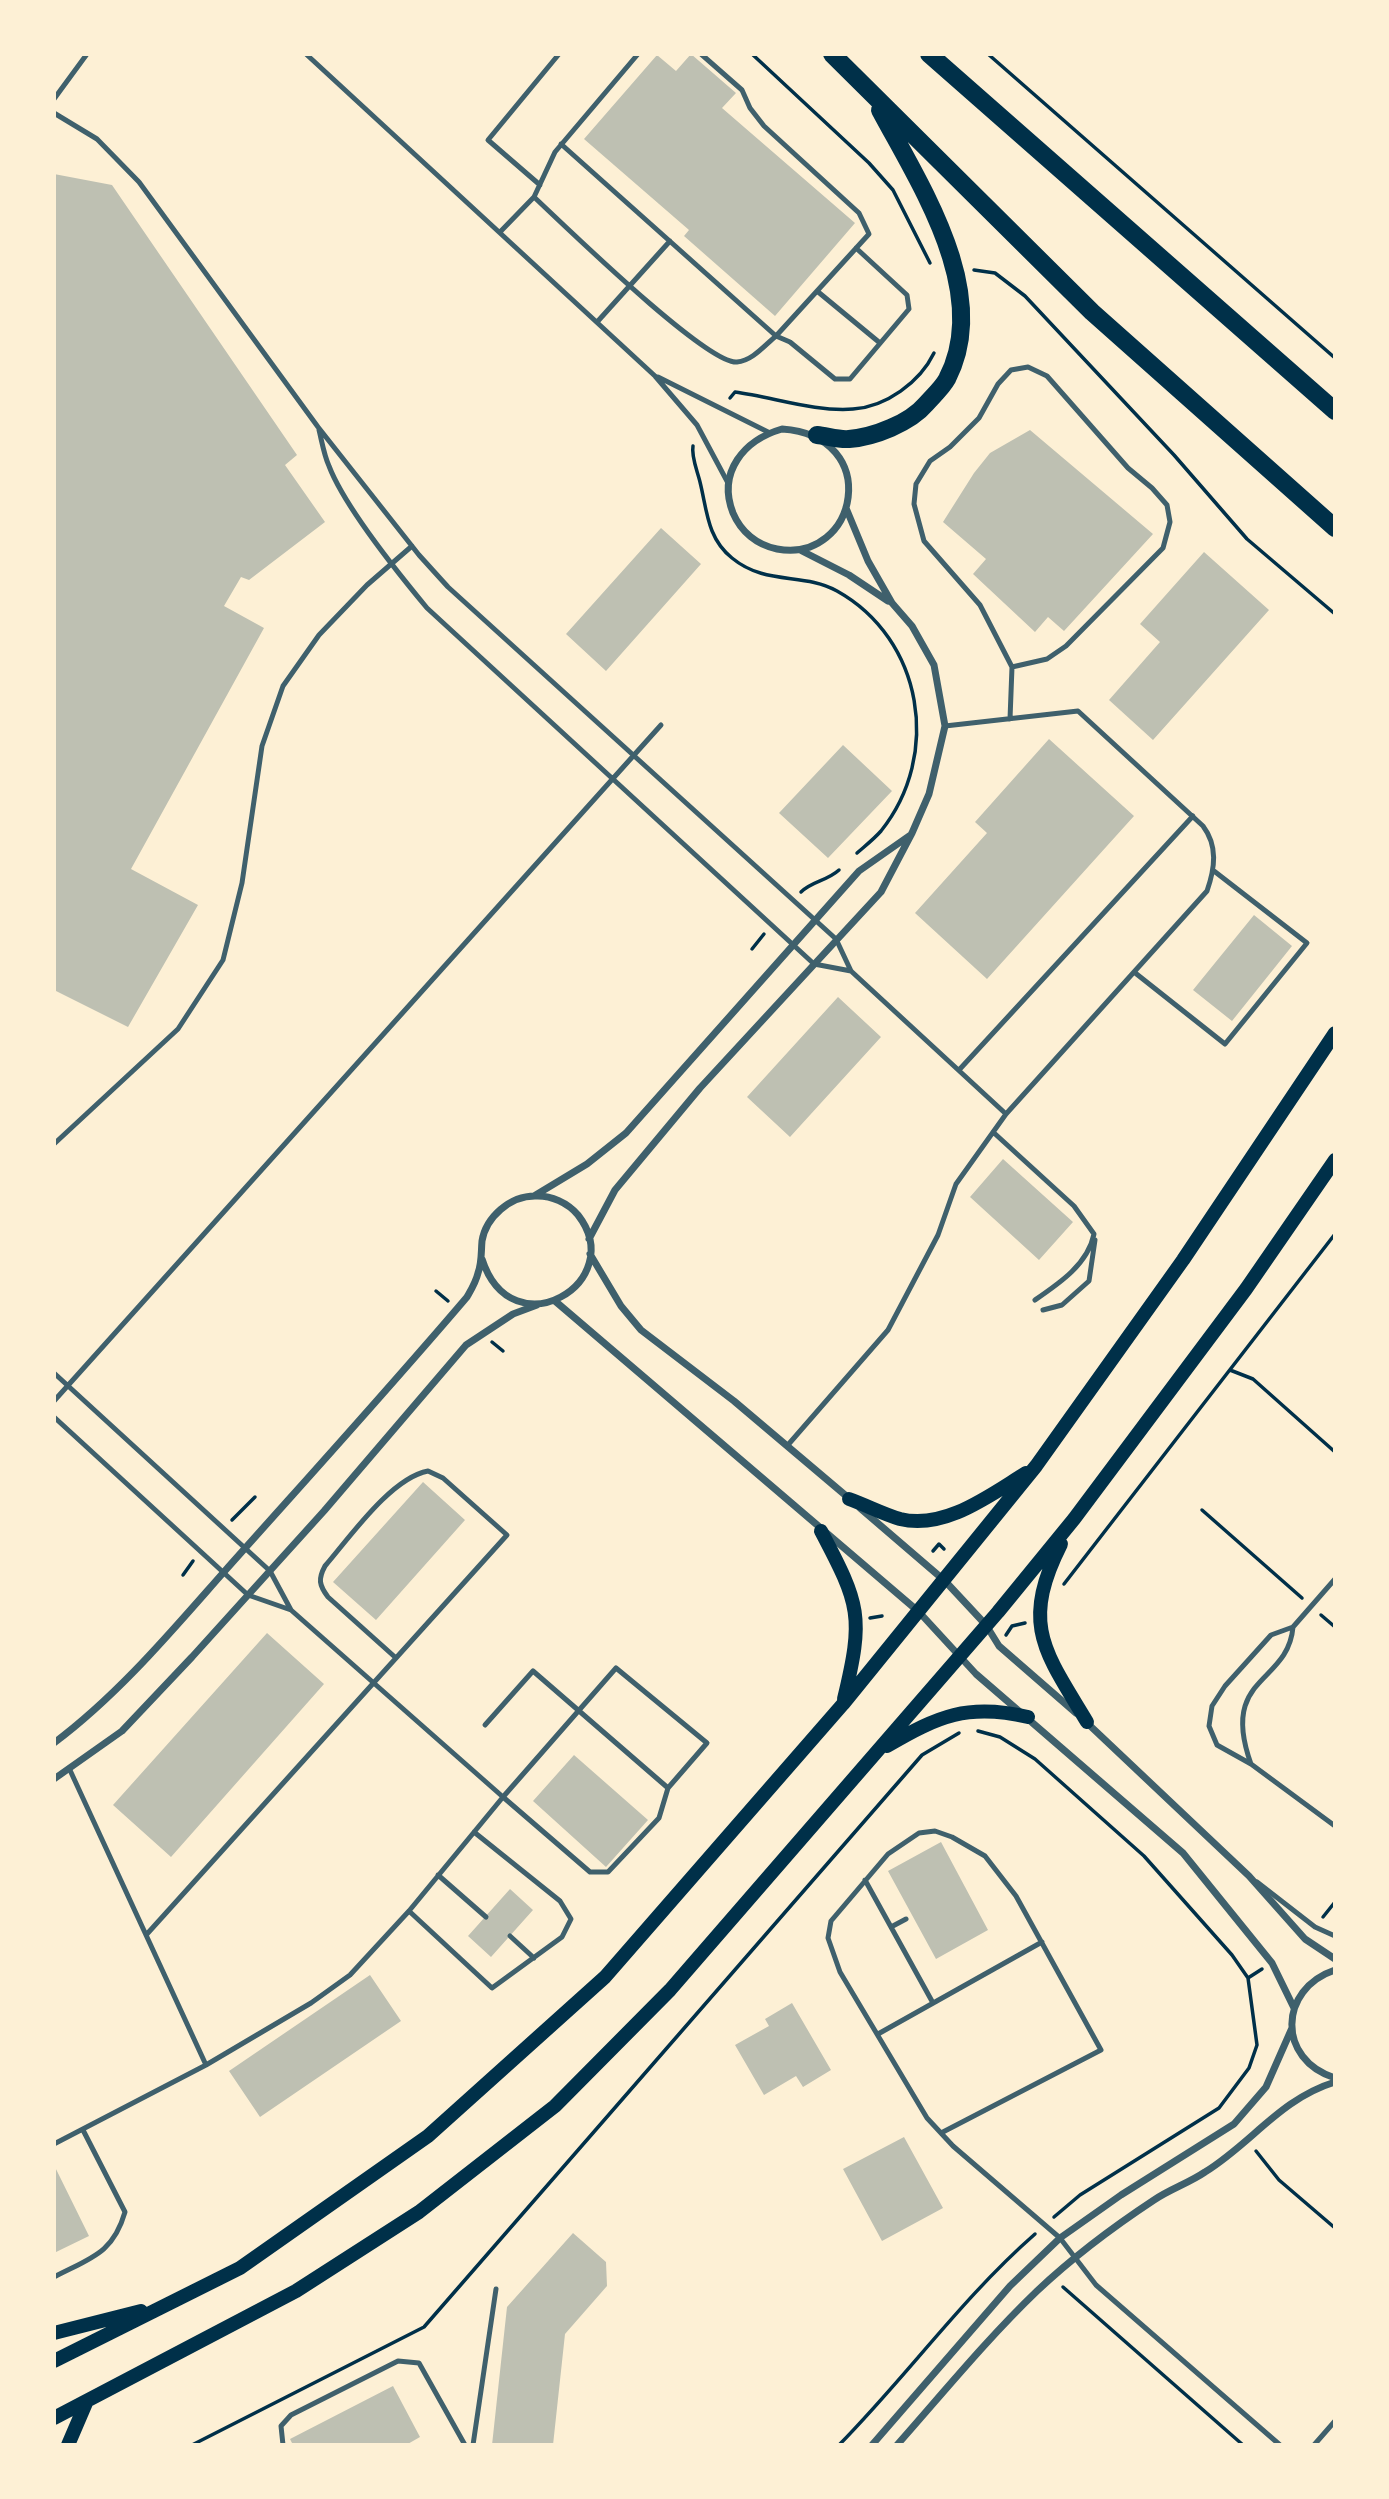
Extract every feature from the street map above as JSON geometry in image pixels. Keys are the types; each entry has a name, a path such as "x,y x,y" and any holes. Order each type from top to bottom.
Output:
{"main road":[{"path":"832,54 1092,312 1335,528"},
{"path":"931,54 1335,411"},
{"path":"817,435 848,439 878,432 918,414 946,381 961,338 956,271 929,203 872,94"},
{"path":"54,2361 240,2268 438,2126 605,1977 843,1704 1036,1466 1183,1260 1335,1034"},
{"path":"54,2418 296,2291 419,2212 555,2106 670,1990 986,1625 1074,1518 1246,1289 1335,1160"},
{"path":"849,1499 902,1519 939,1517 969,1507 1036,1466"},
{"path":"1074,1518 1044,1577 1038,1620 1047,1656 1087,1723"},
{"path":"821,1531 849,1585 858,1620 857,1643 843,1704"},
{"path":"877,1752 932,1720 968,1710 998,1710 1028,1717"},
{"path":"54,2333 176,2301"},
{"path":"68,2445 86,2403"}],"street":[{"path":"802,551 823,539 837,526 846,508 849,489 846,470 836,453 817,435 792,430 771,433 746,447 734,463 728,483 733,512 750,537 767,547 802,551 849,575 892,603"},
{"path":"589,1239 615,1191 700,1088 881,892 929,794 946,726 934,665 912,626 892,603 867,558 846,508"},
{"path":"539,1304 523,1303 502,1292 487,1274 482,1259 482,1241 489,1223 500,1209 516,1199 534,1196 587,1164 626,1133 859,871 912,833"},
{"path":"54,1779 122,1731 270,1571 452,1361 482,1332 513,1314 555,1301 580,1283 590,1254 589,1239 580,1219 564,1203 534,1196"},
{"path":"590,1254 621,1306 642,1330 786,1446 945,1581 986,1625 999,1646 1087,1723 1249,1876 1305,1938 1335,1959"},
{"path":"54,1743 93,1714 223,1574 457,1309 472,1286 482,1259"},
{"path":"555,1301 919,1612 961,1655 975,1674 1183,1853 1272,1963 1294,2008"},
{"path":"872,2445 1010,2286 1060,2238 1121,2195 1234,2124 1266,2087 1292,2028 1294,2008 1309,1983 1335,1970"},
{"path":"1292,2028 1296,2046 1306,2063 1335,2080"},
{"path":"897,2445 992,2337 1075,2258 1155,2199 1206,2172 1283,2107 1335,2080"}],"lane":[{"path":"54,99 87,54"},
{"path":"306,54 501,231 655,376 697,425 728,483"},
{"path":"540,185 488,140 559,54"},
{"path":"501,231 534,197 561,145 638,54"},
{"path":"534,197 629,286 713,355 736,363 752,357 776,336 869,234 859,213 764,126 750,108 742,90 701,54"},
{"path":"54,113 97,139 139,182 318,427 448,587 836,939 851,971 1006,1114"},
{"path":"561,145 776,336 790,342 835,379 850,379 909,309 907,295 856,248"},
{"path":"598,321 670,241"},
{"path":"817,291 880,343"},
{"path":"1010,719 1012,667 979,605 924,541 914,504 916,484 930,461 950,447 979,418 998,383 1011,370 1028,367 1047,376 1128,468 1152,488 1167,505 1170,522 1163,548 1066,646 1047,659 1012,667"},
{"path":"655,376 771,433"},
{"path":"318,427 329,467 392,564 428,608 814,964 851,971"},
{"path":"54,1144 178,1029 222,960 242,883 262,746 283,686 319,635 412,546"},
{"path":"786,1446 888,1330 930,1252 956,1184 1006,1114 1207,891 1214,871 1211,836 1193,816 1078,712 946,726"},
{"path":"54,1401 661,725"},
{"path":"959,1070 1193,816"},
{"path":"1134,972 1225,1044 1307,943 1214,871"},
{"path":"993,1132 1074,1206 1094,1234 1096,1254 1089,1281 1062,1305 1042,1310"},
{"path":"1035,1300 1055,1286 1091,1250 1094,1234"},
{"path":"54,1373 270,1571 291,1610 372,1685 503,1797 590,1872 608,1872 659,1818 668,1788 707,1743 616,1668 503,1797 409,1911 350,1975 311,2003 206,2065 54,2144"},
{"path":"54,1417 248,1595 291,1610"},
{"path":"147,1934 507,1535 443,1478 428,1471 406,1479 334,1556 319,1576 320,1587 396,1658"},
{"path":"1251,1764 1242,1730 1244,1707 1253,1689 1287,1648 1293,1627 1335,1579"},
{"path":"1293,1627 1270,1635 1225,1686 1212,1706 1209,1726 1213,1740 1251,1764 1335,1826"},
{"path":"485,1725 533,1671 668,1788"},
{"path":"69,1768 206,2065"},
{"path":"941,2133 1101,2050 1016,1896 985,1856 935,1831 919,1833 888,1854 831,1921 828,1938 840,1972 927,2118 941,2133 1060,2238 1096,2285 1279,2445"},
{"path":"409,1911 492,1988 562,1937 571,1919 560,1901 474,1832"},
{"path":"438,1875 486,1917"},
{"path":"1249,1876 1315,1927 1335,1936"},
{"path":"865,1880 933,2003"},
{"path":"891,1927 906,1919"},
{"path":"510,1936 534,1958"},
{"path":"878,2034 1042,1942"},
{"path":"54,2277 99,2254 118,2237 125,2212 83,2130"},
{"path":"473,2445 496,2289"},
{"path":"283,2445 281,2426 291,2415 398,2361 419,2363 465,2445"},
{"path":"1314,2445 1335,2421"}],"path":[{"path":"752,54 859,153 893,190 935,273 983,269 995,273 1025,296 1174,455 1247,539 1335,614"},
{"path":"988,54 1335,358"},
{"path":"692,448 706,520 729,555 744,568 767,577 824,585 848,598 884,631 911,678 917,731 914,764 900,799 881,831 855,856"},
{"path":"828,880 846,864"},
{"path":"1061,1597 1064,1585 1335,1234"},
{"path":"436,1291 457,1309"},
{"path":"482,1332 503,1351"},
{"path":"1230,1370 1253,1379 1335,1452"},
{"path":"1202,1510 1335,1627"},
{"path":"933,1550 939,1544 944,1549"},
{"path":"885,1612 882,1616 886,1619"},
{"path":"999,1646 1012,1626 1038,1620"},
{"path":"191,2445 424,2327 922,1755 969,1728 1000,1737 1035,1759 1144,1856 1232,1955 1248,1978 1257,2045 1249,2068 1219,2108 1080,2195 1022,2245 952,2317 839,2445"},
{"path":"1256,2151 1279,2180 1335,2228"},
{"path":"1022,2245 1039,2259"},
{"path":"1054,2276 1063,2288 1242,2445"}],"building":[{"path":"691,54 736,93 722,108 855,223 775,316 684,236 689,230 584,139 657,55 676,71"},
{"path":"54,174 112,185 297,455 285,465 325,522 249,580 241,577 224,606 264,628 131,869 198,905 128,1027 54,990"},
{"path":"1030,430 1153,534 1064,631 1048,617 1035,632 973,574 986,559 943,522 990,453"},
{"path":"661,528 701,564 606,671 566,634"},
{"path":"1204,552 1269,610 1153,740 1109,700 1160,642 1140,624"},
{"path":"1049,739 1134,816 987,979 915,913 987,833 975,822"},
{"path":"843,745 892,791 828,858 779,813"},
{"path":"1254,915 1292,946 1232,1021 1193,990"},
{"path":"838,997 881,1037 790,1137 747,1097"},
{"path":"1003,1159 1073,1222 1039,1260 970,1197"},
{"path":"423,1482 465,1520 376,1620 333,1582"},
{"path":"267,1633 324,1684 171,1857 113,1805"},
{"path":"574,1755 648,1820 606,1867 533,1801"},
{"path":"941,1842 988,1930 936,1959 888,1871"},
{"path":"510,1889 533,1910 491,1957 468,1936"},
{"path":"370,1975 401,2021 260,2117 229,2071"},
{"path":"792,2003 831,2070 803,2087 796,2076 764,2095 735,2045 769,2026 765,2019"},
{"path":"904,2137 943,2208 882,2241 843,2169"},
{"path":"54,2165 89,2236 54,2253"},
{"path":"573,2233 606,2262 607,2286 565,2334 553,2445 492,2445 507,2307"},
{"path":"393,2386 420,2437 406,2445 293,2445 290,2439"}]}
